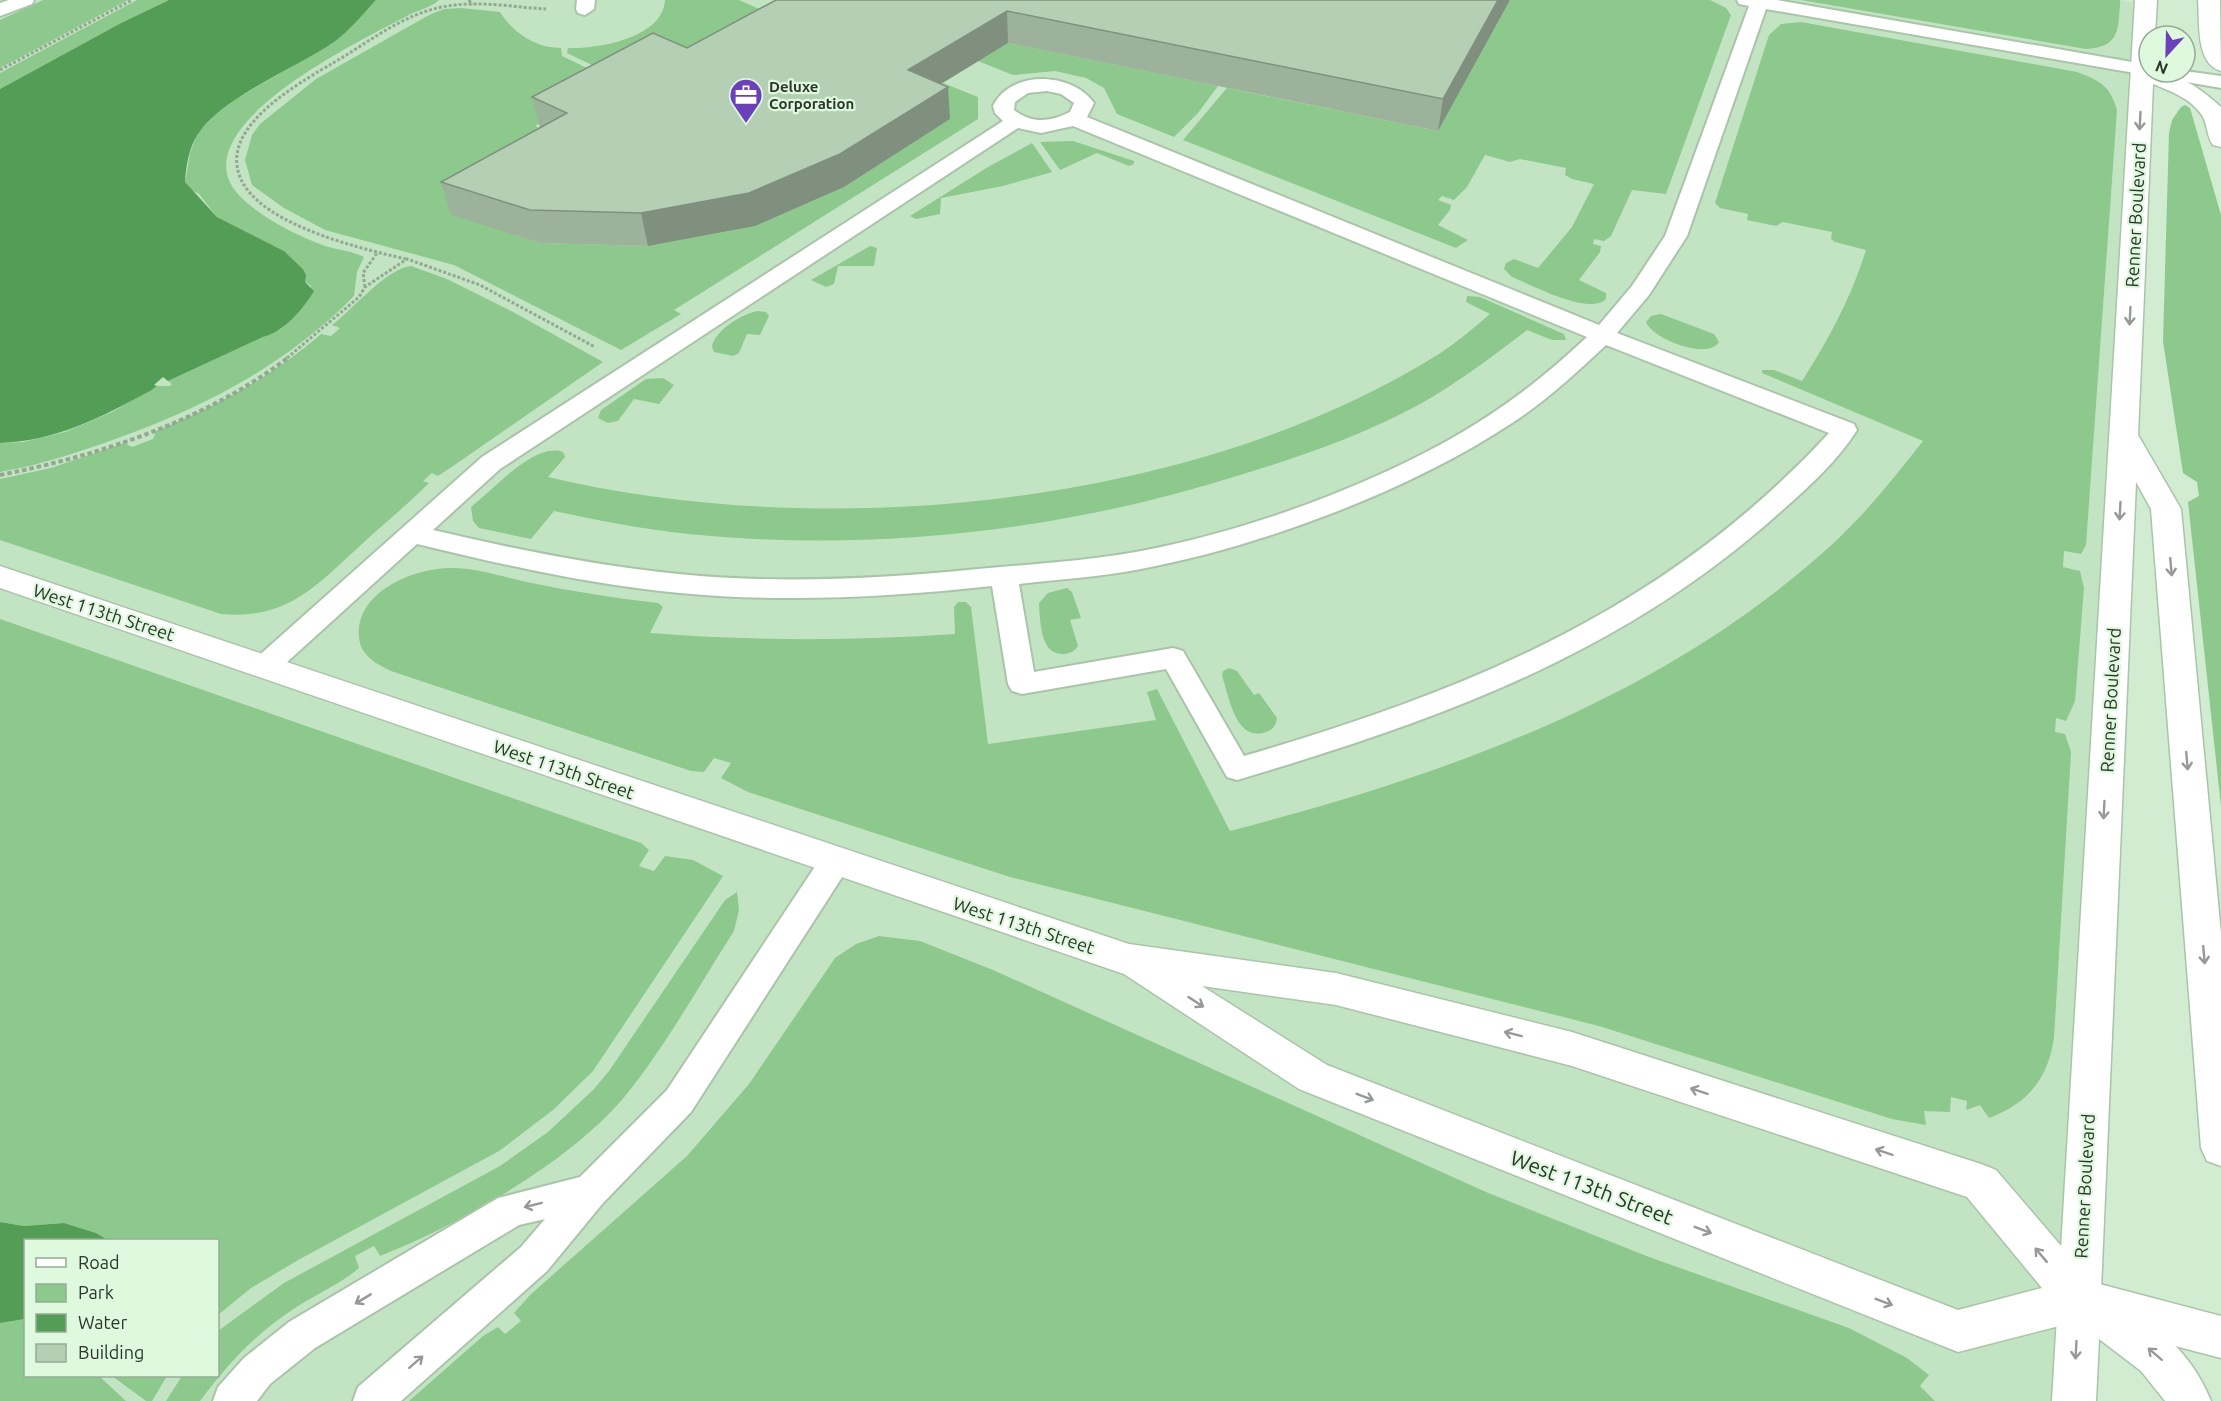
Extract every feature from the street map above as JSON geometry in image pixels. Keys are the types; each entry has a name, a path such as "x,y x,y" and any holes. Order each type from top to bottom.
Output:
{"main road":[{"name":"Renner Boulevard","path":"2146,0 2147,24"},
{"path":"2209,0 2214,55 2221,64"},
{"name":"Renner Boulevard","path":"2074,1401 2124,435 2148,84"},
{"path":"2174,84 2192,93 2213,112 2221,140"},
{"path":"2124,435 2166,509 2221,1148"},
{"name":"West 113th Street","path":"0,577 1129,960 1336,989 1572,1049 1981,1183 2079,1300"},
{"name":"West 113th Street","path":"1129,960 1313,1077 1958,1332 2079,1300 2221,1337"},
{"path":"2079,1300 2158,1355 2184,1388 2189,1401"}],"lane":[{"path":"0,10 25,0"},
{"path":"413,534 536,564 630,579 719,587 864,589 1142,560 1240,534 1339,502 1484,433 1538,394 1604,335 1658,268 1676,236 1752,2 2137,69"},
{"path":"2197,78 2221,82"},
{"path":"1034,86 1060,87 1080,96 1083,110 1074,119 1046,127 1016,121 1005,113 1003,106 1011,93 1034,86"},
{"path":"1004,576 1022,684 1173,658 1237,769 1395,719 1499,679 1614,620 1712,557 1798,480 1845,430 1604,335 1074,119"},
{"path":"266,666 491,463 1016,121"},
{"path":"372,1401 534,1259 590,1191 679,1101 714,1051 835,862"},
{"path":"232,1401 257,1371 302,1335 511,1210 590,1191"}],"path":[{"path":"0,70 132,0"},
{"path":"440,7 444,0"},
{"path":"469,0 472,5"},
{"path":"585,5 440,7 404,22 307,78 260,116 243,138 237,153 237,169 242,185 259,201 320,236 377,253 426,263 466,280 636,369"},
{"path":"365,287 362,282 363,271 377,253"},
{"path":"0,475 45,466 100,449 168,423 238,390 297,350 359,297 365,287 407,259"}],"shaded area":[{"path":"0,0 2121,0 2146,4 2145,24 2137,24 2137,84 2142,84 2074,1401 0,1401"}],"green space":[{"path":"43,0 128,0 0,68 0,20"},
{"path":"137,0 169,0 121,23 0,89 0,73"},
{"path":"376,0 439,0 351,45 279,92 249,119 230,147 227,175 245,201 272,221 325,246 364,257 357,272 354,296 301,342 273,362 214,397 151,426 103,443 45,462 0,472 0,443 23,442 65,432 112,412 157,386 170,386 172,384 168,381 281,329 310,297 311,286 305,282 303,269 284,251 217,217 199,194 189,189 185,182 190,153 198,132 214,116 236,99 323,48 345,32"},
{"path":"665,0 739,0 810,31 594,66 567,53 568,48 611,43 641,32 653,24 661,13"},
{"path":"1510,0 1710,0 1726,8 1731,15 1666,194 1632,190 1611,236 1604,241 1594,239 1593,244 1601,246 1600,252 1579,280 1606,293 1606,299 1598,303 1574,302 1546,292 1512,277 1504,269 1506,263 1514,259 1538,268 1572,227 1594,184 1565,175 1566,168 1520,159 1510,162 1485,155 1467,187 1454,200 1442,196 1438,200 1451,205 1450,210 1438,225 1468,240 1456,248 1183,140 1227,88 1438,131"},
{"path":"1801,0 2120,0 2120,5 2117,31 2114,37 2105,45 2086,49"},
{"path":"461,8 500,12 518,33 534,42 561,48 562,56 589,69 556,114 535,126 575,145 452,214 540,243 648,246 755,226 844,187 950,119 912,102 943,83 978,97 978,119 674,310 681,314 621,350 454,265 325,230 284,208 252,185 245,160 252,135 260,124 316,79 429,15 444,9"},
{"path":"1801,22 2077,72 2103,85 2111,95 2117,110 2086,545 2081,554 2064,551 2063,567 2080,571 2084,588 2075,701 2066,721 2056,718 2055,732 2065,734 2071,752 2054,1038 2047,1066 2033,1088 2014,1105 1989,1118 1980,1105 1966,1110 1967,1101 1951,1097 1950,1112 1924,1111 1926,1125 1892,1119 1599,1026 1010,877 748,792 721,778 731,763 714,758 704,772 691,771 391,671 375,662 362,649 359,637 360,620 367,606 378,594 408,577 441,568 474,570 609,597 658,603 663,607 650,633 688,636 802,639 955,634 954,607 958,602 966,602 971,607 988,744 1156,720 1147,692 1157,689 1230,831 1390,785 1546,726 1621,690 1693,649 1762,602 1827,549 1853,524 1923,441 1762,373 1762,370 1774,370 1802,381 1838,318 1866,250 1835,242 1831,239 1832,232 1783,222 1776,226 1747,220 1748,214 1720,208 1715,203 1769,35 1781,24"},
{"path":"1008,43 1218,86 1198,113 1174,137 1117,114 1104,88 1086,78 1055,71 1013,75 978,61"},
{"path":"2185,105 2190,108 2221,215 2221,806 2188,502 2199,496 2197,482 2183,473 2163,341 2169,133 2172,120"},
{"path":"1073,141 1134,161 1134,164 1129,166 1097,153 1060,170 1040,142"},
{"path":"1032,143 1052,172 1003,186 941,198 940,214 916,219 910,216 988,167"},
{"path":"870,246 877,248 874,266 838,266 834,284 826,287 811,280"},
{"path":"411,266 447,279 513,312 603,362 438,476 432,473 423,481 429,483 421,491 332,572 301,596 266,611 221,614 0,540 0,479 51,468 124,443 132,447 153,439 156,431 222,401 263,377 321,334 331,336 340,328 332,325 370,291 391,274"},
{"path":"1467,296 1480,297 1564,334 1566,340 1552,340 1527,330 1436,395 1400,415 1355,435 1237,476 1108,510 977,532 910,538 844,540 777,540 691,534 632,526 554,511 531,539 479,528 473,521 471,507 518,467 541,453 552,451 563,452 565,457 548,477 656,497 770,507 887,507 1006,498 1123,478 1236,447 1342,406 1439,354 1490,314 1466,302"},
{"path":"758,311 766,312 769,316 760,335 747,334 739,353 733,356 714,352 712,347 714,341 723,329 737,319"},
{"path":"1661,314 1714,334 1719,342 1713,347 1704,349 1680,345 1668,340 1658,335 1646,322 1651,316"},
{"path":"663,378 674,385 659,404 634,399 618,421 608,423 598,418 601,410 646,379"},
{"path":"1067,588 1072,592 1081,618 1070,620 1078,646 1067,654 1062,654 1055,653 1045,642 1039,603 1048,593"},
{"path":"0,619 641,843 649,850 639,866 654,871 665,856 693,860 723,876 593,1071 553,1110 499,1151 300,1259 251,1288 219,1314 219,1239 106,1239 96,1233 64,1223 24,1226 0,1222"},
{"path":"1229,668 1237,671 1254,695 1259,693 1277,718 1271,730 1255,734 1247,731 1240,724 1222,676 1223,671"},
{"path":"737,892 739,910 734,931 655,1057 626,1095 603,1119 545,1167 478,1209 380,1256 374,1246 355,1256 359,1268 292,1310 253,1340 200,1401 166,1401 181,1377 219,1377 219,1330 284,1283 500,1166 548,1132 593,1090 609,1071 725,900"},
{"path":"879,936 920,941 993,970 1486,1192 1649,1257 1849,1328 1907,1358 1929,1375 1920,1386 1935,1401 409,1401 483,1336 498,1327 505,1334 521,1321 514,1313 530,1295 687,1156 749,1084 835,958 856,944"},
{"path":"24,1319 24,1377 100,1377 126,1401 0,1401 0,1323"},
{"path":"113,1377 166,1377 152,1401 146,1401"}],"water":[{"path":"169,0 376,0 334,42 223,108 198,134 188,157 185,182 217,217 284,251 303,269 306,275 305,282 314,291 292,319 278,330 168,381 163,377 150,391 114,410 59,433 0,443 0,89 121,23"},
{"path":"0,1222 24,1226 64,1223 96,1233 106,1239 24,1239 24,1319 0,1323"}],"building":[{"name":"Deluxe Corporation","path":"776,0 1498,0 1443,99 1007,11 908,70 948,87 840,154 749,193 641,213 530,210 441,182 567,113 532,97 653,33 687,48"}],"place":[{"name":"Deluxe Corporation","path":"746,124"}]}
